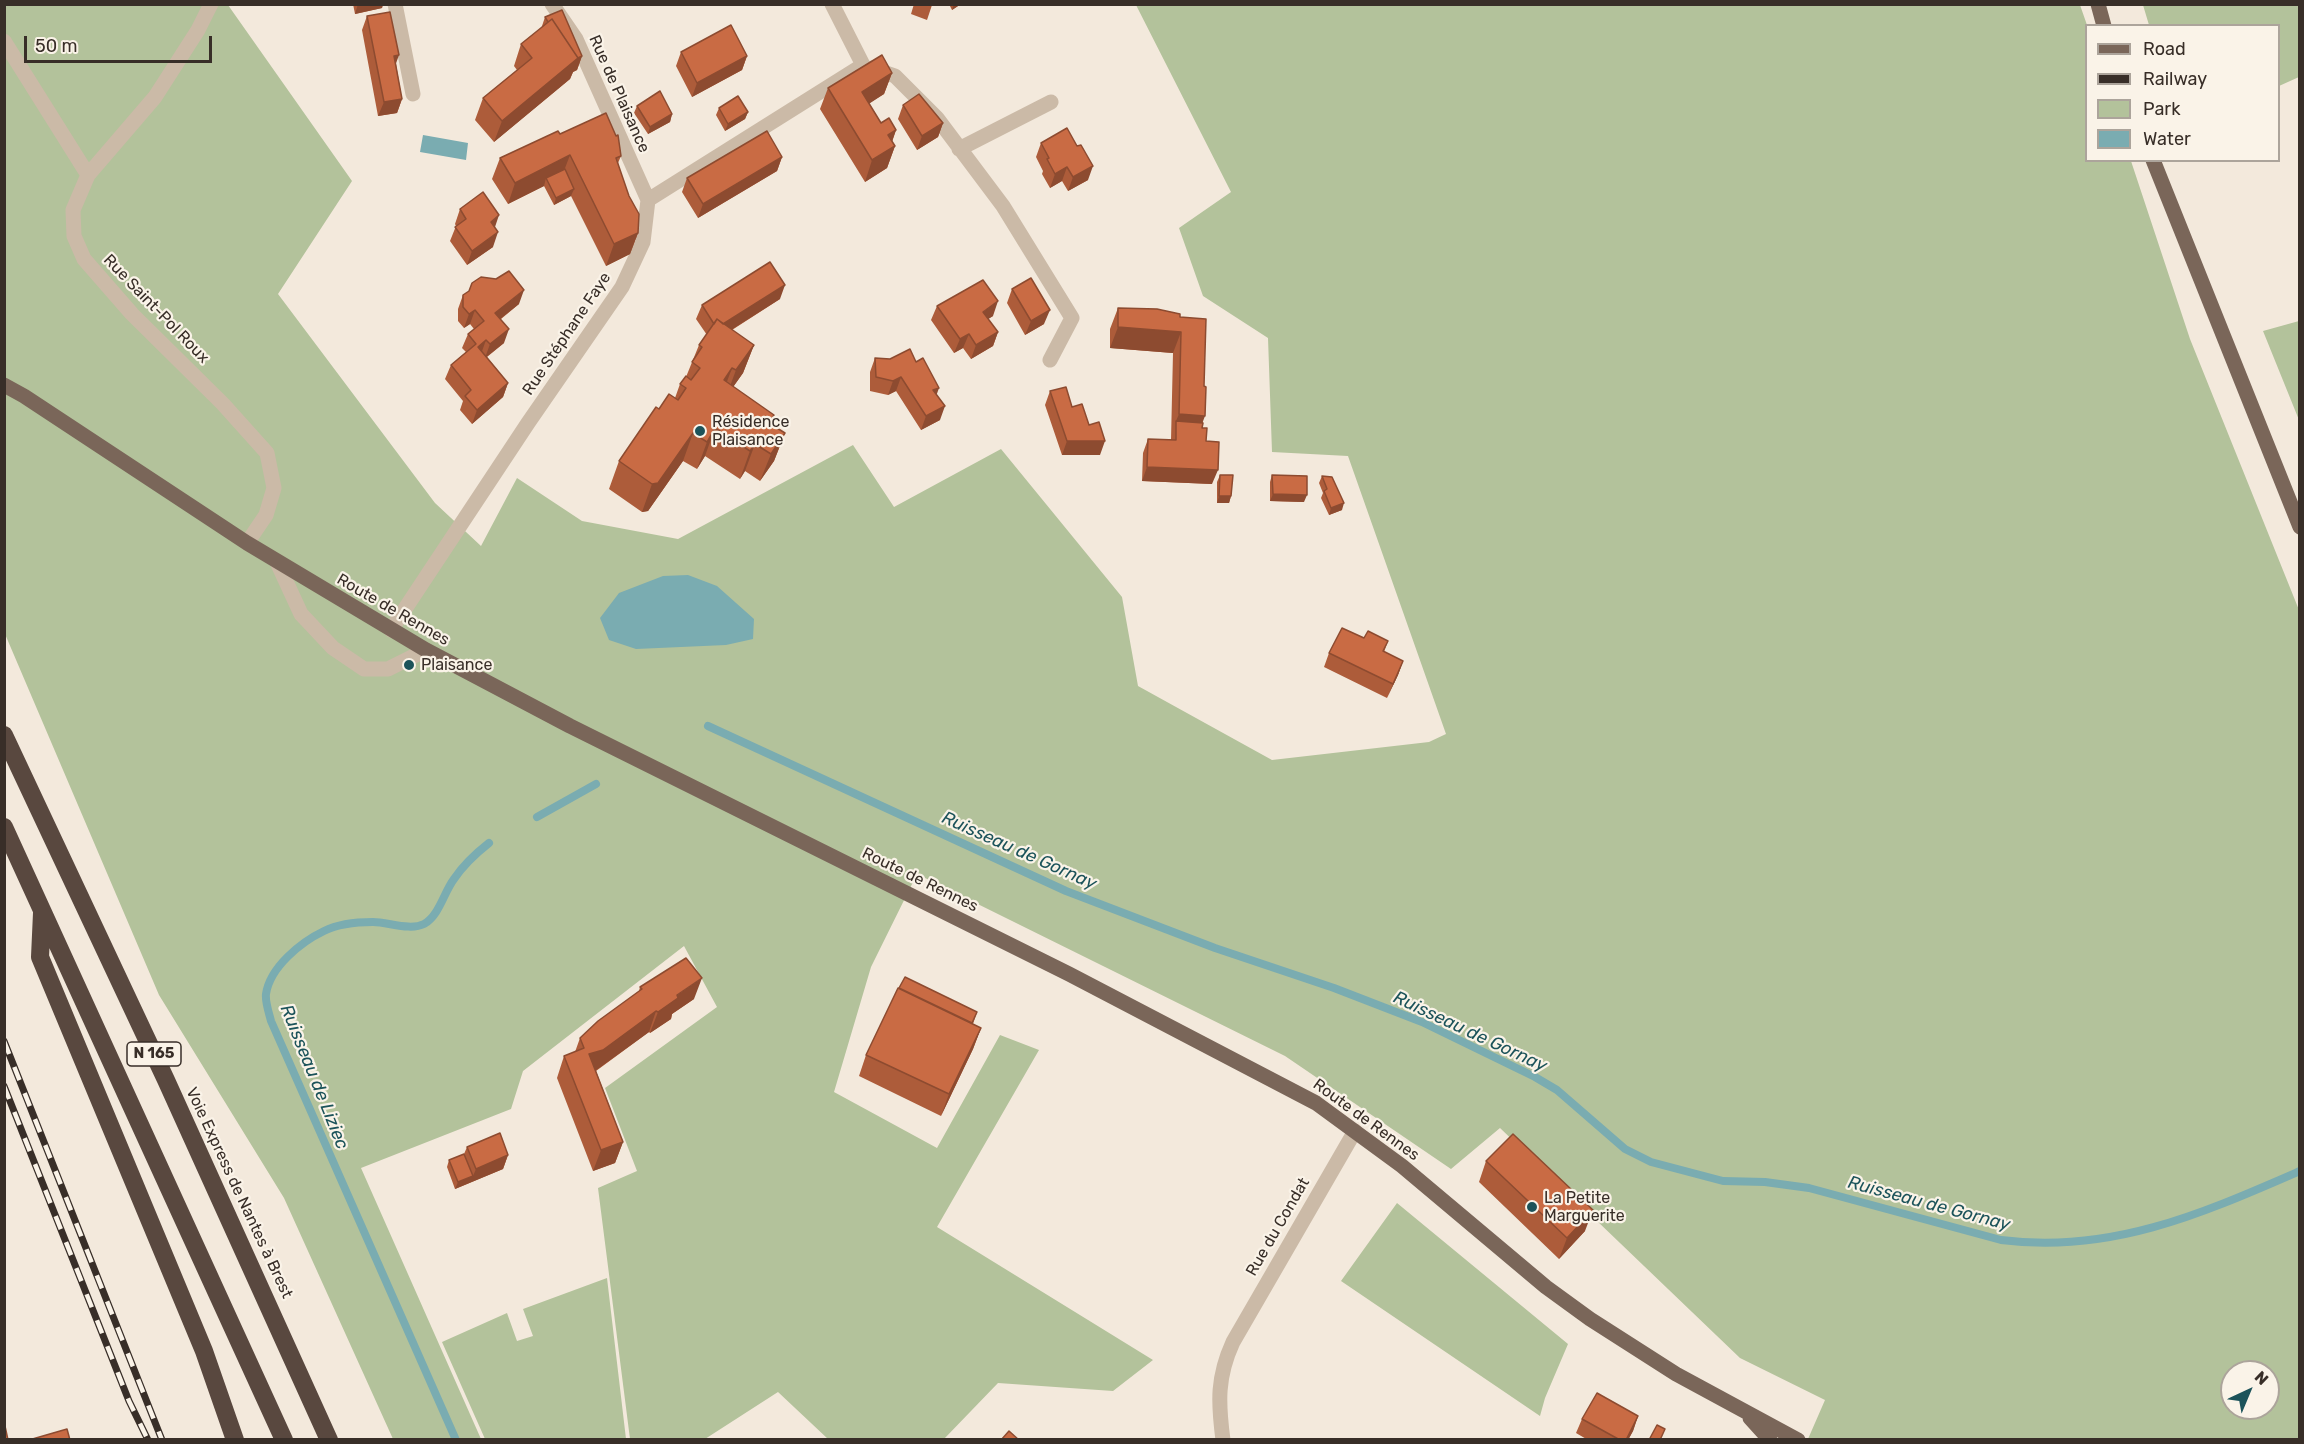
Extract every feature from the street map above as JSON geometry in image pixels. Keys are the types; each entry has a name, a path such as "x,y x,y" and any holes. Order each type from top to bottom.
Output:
{"highway":[{"name":"Voie Express de Nantes à Brest","path":"4,735 166,1080 329,1440"},
{"name":"N 165","path":"4,827 43,908 284,1440"},
{"path":"43,908 40,957 204,1351 235,1440"}],"main road":[{"path":"2098,4 2103,24"},
{"path":"2154,162 2300,527"},
{"name":"Route de Rennes","path":"4,385 277,562 426,650 570,726 1069,974 1316,1103 1402,1166 1564,1299 1676,1374 1798,1440"},
{"path":"1744,1411 1770,1440"}],"street":[{"name":"Rue Saint-Pol Roux","path":"211,4 198,30 155,97 88,175 73,210 74,236 84,259 132,314 224,404 267,453 274,488 266,515 247,543"},
{"path":"395,4 414,94"},
{"name":"Rue de Plaisance","path":"552,4 576,39 648,200"},
{"path":"832,4 863,65 895,76 937,118 1003,206 1072,318 1050,360"},
{"path":"4,41 88,175"},
{"path":"648,200 863,65"},
{"path":"959,149 1051,102"},
{"name":"Rue Stéphane Faye","path":"391,630 521,433 622,287 643,242 648,200"},
{"path":"277,562 301,614 333,648 364,669 388,669 426,650"},
{"name":"Rue du Condat","path":"1224,1440 1218,1402 1225,1359 1355,1131"}],"green space":[{"path":"4,5 228,5 352,181 278,294 435,503 481,546 517,478 582,521 678,539 853,445 894,507 1001,449 1122,597 1138,686 1272,760 1429,742 1446,734 1348,456 1272,452 1268,338 1203,296 1179,228 1231,192 1136,5 2080,5 2087,24 2085,162 2131,162 2190,339 2299,610 2299,1439 1808,1439 1825,1400 1740,1358 1500,1128 1451,1169 1285,1056 917,874 871,967 834,1092 937,1148 1000,1035 1039,1050 937,1227 1153,1360 1113,1391 998,1383 944,1439 828,1439 778,1392 705,1439 630,1439 598,1188 637,1171 605,1088 717,1007 684,946 523,1071 511,1109 361,1168 481,1439 393,1439 284,1198 159,995 5,634"},
{"path":"2143,5 2299,5 2299,77 2280,86 2280,24 2149,24"},
{"path":"2300,321 2299,420 2263,331"},
{"path":"1397,1203 1568,1344 1545,1398 1540,1416 1341,1281"},
{"path":"607,1278 626,1439 485,1439 442,1342 507,1313 517,1341 533,1336 523,1309"}],"water":[{"path":"423,135 468,143 466,160 420,152"},
{"path":"688,575 717,586 754,619 753,639 726,645 636,649 609,640 600,618 619,593 663,576"}],"building":[{"path":"562,10 582,56 578,58 552,19 548,22 545,17"},
{"path":"390,12 399,55 394,56 402,99 384,102 367,16"},
{"path":"552,19 578,58 502,121 483,98 532,58 521,44"},
{"path":"731,25 747,56 697,83 681,52"},
{"path":"882,55 892,73 862,92 881,123 889,118 896,130 888,135 895,146 872,160 828,88"},
{"path":"660,91 672,114 650,127 637,106"},
{"path":"919,94 943,123 922,136 903,105"},
{"path":"738,96 748,112 728,124 719,108"},
{"path":"606,113 616,136 618,135 621,156 616,158 629,196 639,214 638,233 614,244 570,155 515,183 500,158 558,131 560,134"},
{"path":"1067,128 1077,146 1081,145 1093,166 1073,177 1067,167 1055,174 1041,143"},
{"path":"767,131 782,157 703,204 687,178"},
{"path":"565,169 574,189 556,198 546,178"},
{"path":"483,192 499,215 491,222 498,232 472,251 455,227 466,219 460,209"},
{"path":"770,262 785,285 723,324 717,319 714,324 702,305"},
{"path":"509,271 524,290 495,313 509,329 490,344 486,340 478,347 508,383 477,410 465,396 471,390 451,365 476,344 468,334 484,321 475,310 469,314 463,307 463,295 469,291 472,283 481,277 496,279"},
{"path":"1031,278 1050,310 1031,321 1012,289"},
{"path":"983,280 998,301 983,312 998,332 976,345 969,334 960,339 937,306"},
{"path":"1118,308 1157,309 1180,314 1180,317 1206,319 1205,416 1179,414 1181,332 1118,327"},
{"path":"717,319 754,345 736,370 732,368 724,380 774,415 769,423 785,433 771,454 755,444 750,451 715,428 707,442 693,433 658,483 652,484 619,461 656,407 659,409 669,394 678,400 686,388 680,384 686,376 691,380 700,368 692,362 702,347 699,345"},
{"path":"910,349 916,362 923,358 939,388 933,390 945,406 926,416 901,377 893,381 876,377 875,358 890,359"},
{"path":"1066,387 1072,407 1082,404 1089,425 1099,422 1105,441 1067,441 1050,391"},
{"path":"1176,421 1203,423 1202,428 1207,428 1206,441 1219,442 1218,470 1147,467 1148,439 1176,440"},
{"path":"1220,475 1233,475 1231,496 1219,496"},
{"path":"1272,475 1307,476 1307,495 1273,494"},
{"path":"1322,476 1332,477 1344,503 1331,508 1324,491 1327,489"},
{"path":"1342,628 1364,638 1368,631 1388,641 1383,651 1403,661 1393,684 1329,653"},
{"path":"686,958 702,978 677,995 678,998 658,1012 656,1011 603,1050 589,1054 623,1142 601,1150 564,1056 584,1048 580,1038 598,1021 642,989 640,987"},
{"path":"905,977 977,1012 972,1023 899,988"},
{"path":"898,988 981,1028 949,1094 866,1055"},
{"path":"500,1133 508,1155 476,1169 467,1147"},
{"path":"1513,1134 1593,1210 1567,1238 1486,1161"},
{"path":"464,1154 473,1176 458,1182 449,1160"},
{"path":"1597,1393 1638,1416 1626,1440 1620,1440 1582,1419"},
{"path":"1657,1425 1665,1429 1660,1440 1649,1440"},
{"path":"5,1426 8,1440 4,1440"},
{"path":"67,1429 70,1440 29,1440"},
{"path":"1009,1431 1019,1440 1001,1440"}],"waterway":[{"name":"Ruisseau de Gornay","path":"708,726 1066,891 1215,948 1334,988 1422,1022 1557,1090 1625,1149 1651,1162 1723,1181 1765,1182 1809,1188 2001,1240 2041,1243 2118,1236 2155,1227 2227,1202 2300,1171"},
{"name":"Ruisseau de Liziec","path":"537,817 596,784"},
{"name":"Ruisseau de Liziec","path":"456,1440 271,1021 266,994 274,974 288,956 324,931 361,922 412,927 424,924 434,915 450,884 462,869 489,843"}],"railway":[{"path":"4,1041 162,1440"},
{"path":"4,1086 129,1401 148,1440"}],"place":[{"name":"Résidence Plaisance","path":"700,431"},
{"name":"Plaisance","path":"409,665"},
{"name":"La Petite Marguerite","path":"1532,1207"}]}
